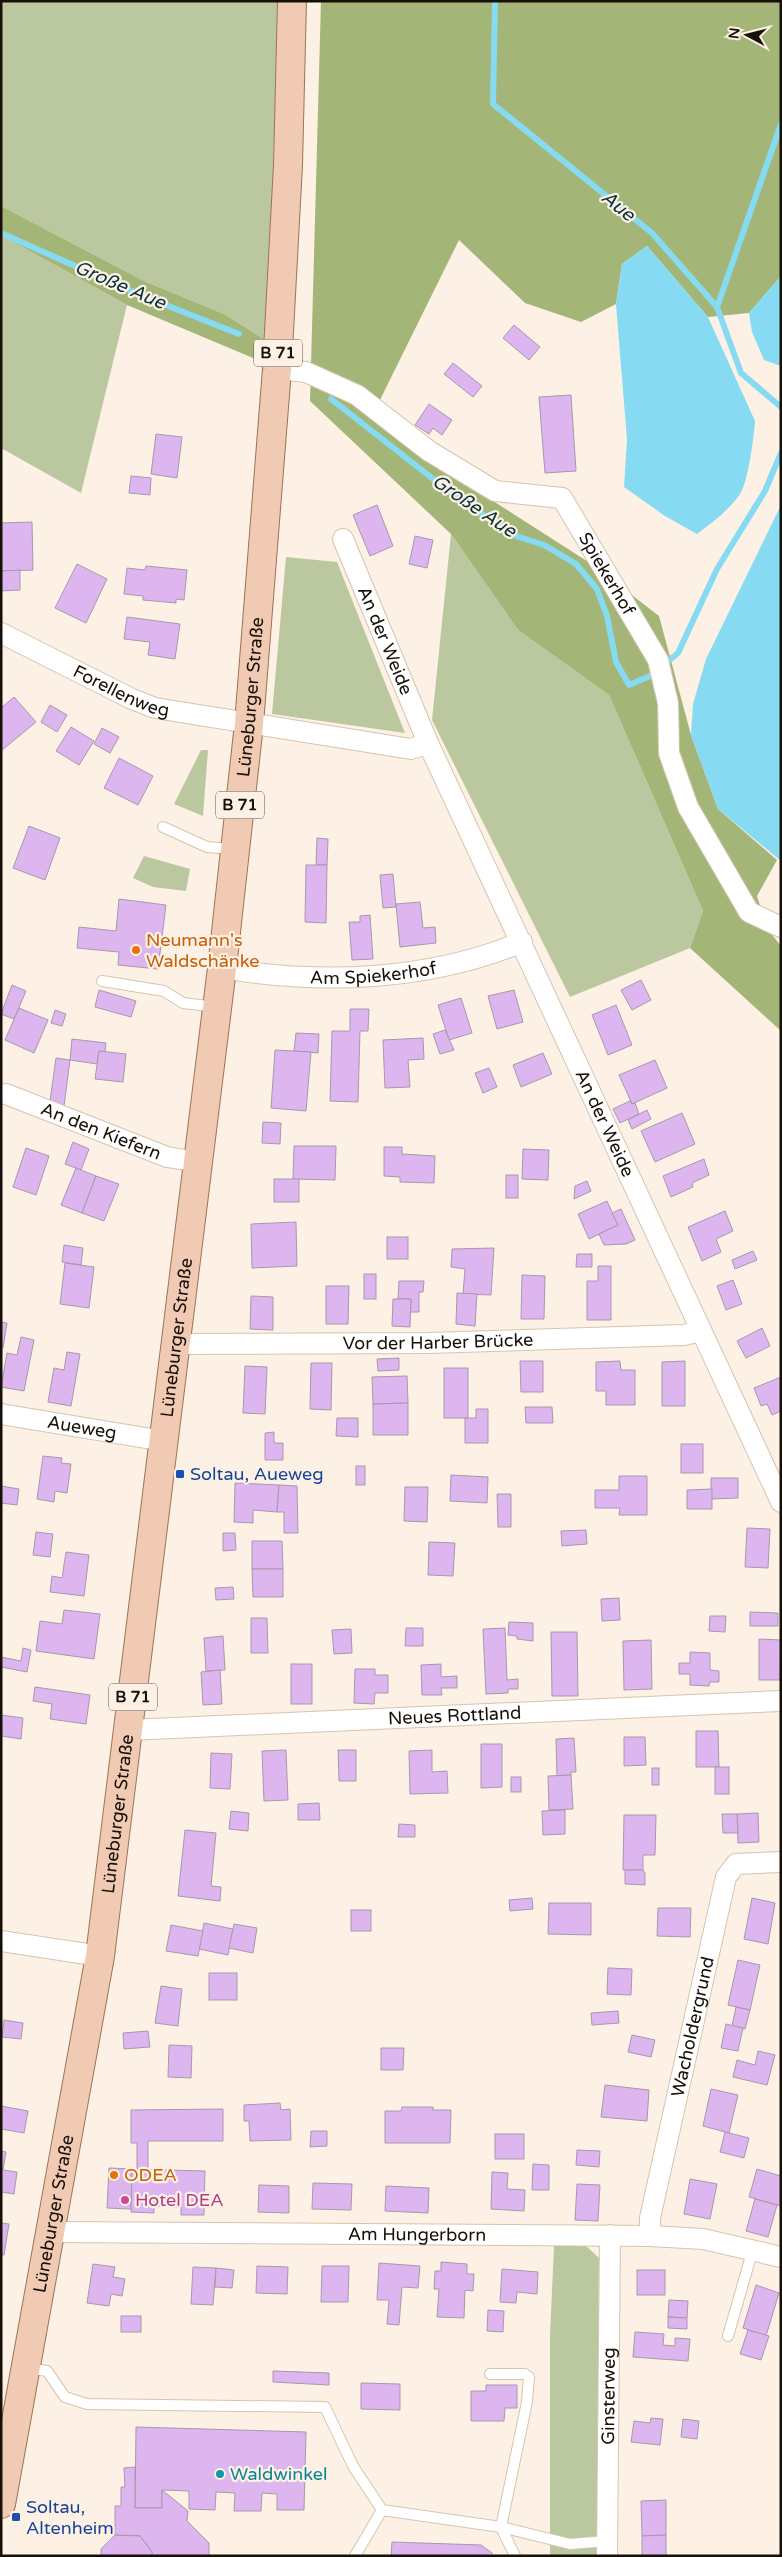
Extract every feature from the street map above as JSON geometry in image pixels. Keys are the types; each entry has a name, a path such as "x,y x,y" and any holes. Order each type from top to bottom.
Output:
{"main road":[{"name":"Lüneburger Straße","path":"1,2504 100,1956 222,968 249,724 277,369 288,165 292,1"}],"street":[{"name":"Spiekerhof","path":"277,369 306,372 357,395 429,451 495,490 562,498 660,666 668,703 669,753 688,807 749,912 781,927"},
{"name":"An der Weide","path":"343,539 428,743 781,1502"},
{"name":"Forellenweg","path":"3,638 155,708 249,724"},
{"path":"249,724 411,749 428,743"},
{"name":"Am Spiekerhof","path":"222,968 250,973 335,979 425,970 499,952 522,942"},
{"name":"An den Kiefern","path":"6,1094 167,1157 198,1162"},
{"name":"Vor der Harber Brücke","path":"176,1344 428,1343 684,1335 701,1331"},
{"name":"Aueweg","path":"1,1414 164,1441"},
{"name":"Neues Rottland","path":"129,1730 781,1701"},
{"name":"Wacholdergrund","path":"650,2236 650,2218 726,1877 736,1864 781,1862"},
{"path":"1,1941 100,1956"},
{"name":"Am Hungerborn","path":"51,2232 650,2236 703,2239 781,2257"},
{"name":"Ginsterweg","path":"607,2549 610,2235"}],"lane":[{"path":"163,827 207,847 235,849"},
{"path":"102,981 164,991 183,1003 217,1008"},
{"path":"728,2336 753,2249"},
{"path":"27,2368 47,2371 65,2397 87,2404 325,2407 353,2466 382,2510 501,2527 570,2544 607,2549"},
{"path":"490,2374 525,2374 529,2377 527,2402 501,2527 515,2556"},
{"path":"355,2556 382,2510"}],"green space":[{"path":"1,1 279,1 267,341 224,314 144,281 1,206"},
{"path":"321,1 781,1 781,276 749,313 708,317 647,246 622,264 616,304 581,322 525,303 459,240 377,406 490,499 593,565 659,616 691,735 718,809 777,860 757,896 768,930 781,946 781,1031 690,948 703,911 609,695 518,630 451,534 310,401"},
{"path":"1,206 144,281 224,314 267,341 265,363 127,305 1,235"},
{"path":"1,235 127,305 81,493 1,448"},
{"path":"451,534 518,630 609,695 703,911 690,948 570,997 432,720"},
{"path":"286,557 337,562 405,733 272,714"},
{"path":"201,750 208,750 203,816 174,804"},
{"path":"144,856 190,869 186,891 153,887 133,878"},
{"path":"585,2245 599,2258 597,2556 550,2556 550,2336 554,2246"}],"water":[{"path":"647,246 708,317 755,421 748,470 740,494 726,511 697,534 665,516 624,487 627,440 616,304 622,264"},
{"path":"781,276 781,366 764,360 752,332 749,313"},
{"path":"781,505 781,861 718,809 691,735 693,704 706,659"}],"building":[{"path":"514,325 540,347 529,360 503,338"},
{"path":"453,363 482,386 473,397 444,374"},
{"path":"571,395 576,471 545,473 539,397"},
{"path":"429,404 452,420 442,435 433,428 429,434 415,425"},
{"path":"156,434 182,437 177,478 151,474"},
{"path":"131,476 151,478 150,495 129,493"},
{"path":"377,505 393,546 370,556 353,515"},
{"path":"32,522 33,570 1,571 1,523"},
{"path":"415,536 433,540 427,568 409,564"},
{"path":"77,564 107,579 86,623 55,608"},
{"path":"146,566 187,570 184,600 176,599 176,603 143,600 143,596 124,594 127,568 145,570"},
{"path":"20,570 20,590 1,591 1,571"},
{"path":"127,617 180,624 175,659 148,655 150,642 124,639"},
{"path":"14,697 36,722 1,751 1,708"},
{"path":"50,705 67,715 57,732 41,722"},
{"path":"71,727 94,741 79,765 56,751"},
{"path":"102,728 119,737 110,753 94,744"},
{"path":"119,758 153,776 138,805 104,788"},
{"path":"29,826 60,838 45,880 13,868"},
{"path":"317,838 328,839 327,865 316,865"},
{"path":"306,865 327,865 326,923 305,922"},
{"path":"393,874 396,907 383,908 380,875"},
{"path":"119,899 166,905 158,969 118,965 119,952 77,948 79,927 116,931"},
{"path":"420,902 423,928 435,927 436,943 400,947 396,904"},
{"path":"370,915 373,959 352,960 349,922 360,922 360,916"},
{"path":"641,980 651,1000 632,1010 621,990"},
{"path":"12,985 26,991 14,1019 1,1014"},
{"path":"99,990 136,1001 131,1017 95,1007"},
{"path":"514,990 523,1022 497,1029 488,996"},
{"path":"461,998 472,1033 449,1040 438,1005"},
{"path":"616,1005 632,1045 608,1055 592,1015"},
{"path":"19,1008 48,1020 34,1053 5,1040"},
{"path":"350,1009 369,1009 368,1031 360,1031 358,1102 330,1101 332,1031 350,1031"},
{"path":"55,1010 66,1014 62,1026 51,1023"},
{"path":"445,1030 454,1050 440,1054 433,1034"},
{"path":"296,1033 319,1034 318,1053 294,1051"},
{"path":"423,1038 424,1059 408,1060 410,1087 385,1088 383,1040"},
{"path":"72,1039 106,1043 105,1052 99,1051 97,1064 70,1060"},
{"path":"275,1050 311,1052 306,1111 271,1108"},
{"path":"99,1051 126,1054 123,1082 95,1079"},
{"path":"543,1053 552,1074 521,1087 513,1065"},
{"path":"56,1058 70,1060 64,1106 50,1101"},
{"path":"655,1060 667,1088 632,1104 619,1075"},
{"path":"489,1068 497,1087 483,1093 475,1073"},
{"path":"630,1101 632,1104 635,1103 639,1114 620,1123 613,1109"},
{"path":"647,1110 651,1119 632,1129 628,1120"},
{"path":"682,1113 695,1144 655,1162 641,1131"},
{"path":"263,1122 281,1123 280,1144 262,1143"},
{"path":"73,1142 89,1149 81,1170 65,1164"},
{"path":"294,1146 336,1146 335,1180 293,1179"},
{"path":"384,1147 402,1147 402,1154 435,1156 434,1183 400,1182 400,1177 384,1176"},
{"path":"26,1148 49,1156 36,1195 13,1187"},
{"path":"523,1149 549,1150 548,1180 522,1179"},
{"path":"704,1159 709,1175 692,1183 693,1187 671,1197 663,1176"},
{"path":"76,1168 96,1176 82,1213 61,1205"},
{"path":"506,1175 518,1175 518,1198 506,1198"},
{"path":"96,1176 119,1184 104,1221 82,1213"},
{"path":"274,1179 299,1179 299,1202 274,1202"},
{"path":"587,1181 591,1191 574,1199 575,1186"},
{"path":"607,1201 618,1225 589,1239 578,1214"},
{"path":"621,1209 635,1240 626,1244 604,1245 599,1234 618,1225 612,1213"},
{"path":"725,1211 733,1231 716,1239 721,1252 702,1261 688,1227"},
{"path":"296,1222 297,1266 252,1268 251,1224"},
{"path":"387,1237 408,1237 408,1259 387,1259"},
{"path":"64,1245 83,1248 81,1265 62,1262"},
{"path":"494,1248 491,1295 463,1294 465,1269 451,1267 452,1249"},
{"path":"753,1251 757,1260 735,1269 732,1260"},
{"path":"577,1254 592,1254 592,1267 576,1267"},
{"path":"65,1263 94,1267 89,1308 60,1304"},
{"path":"598,1266 611,1266 611,1320 587,1320 587,1281 598,1281"},
{"path":"364,1274 376,1274 376,1299 364,1299"},
{"path":"522,1275 545,1276 544,1319 521,1319"},
{"path":"733,1280 742,1304 726,1310 717,1286"},
{"path":"399,1281 424,1281 423,1292 419,1292 419,1312 410,1312 411,1299 398,1299"},
{"path":"326,1286 349,1286 348,1324 326,1324"},
{"path":"457,1293 477,1294 475,1326 456,1324"},
{"path":"251,1296 273,1297 273,1330 250,1329"},
{"path":"393,1299 411,1299 410,1327 392,1326"},
{"path":"1,1322 7,1323 3,1348 1,1348"},
{"path":"762,1328 770,1346 746,1358 737,1341"},
{"path":"21,1337 34,1340 24,1391 1,1387 7,1353 17,1355"},
{"path":"67,1352 80,1354 71,1406 48,1402 54,1368 64,1370"},
{"path":"399,1358 399,1370 378,1371 377,1359"},
{"path":"520,1361 543,1361 543,1392 521,1392"},
{"path":"620,1361 621,1370 635,1370 635,1405 606,1405 606,1391 596,1391 596,1362"},
{"path":"685,1361 685,1406 662,1406 662,1362"},
{"path":"311,1363 332,1363 331,1410 310,1409"},
{"path":"245,1366 267,1367 265,1414 243,1413"},
{"path":"444,1368 468,1368 468,1418 444,1418"},
{"path":"407,1376 408,1403 373,1404 372,1377"},
{"path":"781,1377 781,1411 772,1415 767,1404 761,1406 754,1388"},
{"path":"408,1403 408,1435 373,1435 373,1404"},
{"path":"525,1407 552,1407 553,1423 526,1423"},
{"path":"476,1409 488,1409 488,1443 465,1443 465,1418 476,1418"},
{"path":"337,1418 358,1418 358,1437 336,1436"},
{"path":"274,1432 274,1443 283,1443 283,1460 265,1460 265,1433"},
{"path":"681,1444 703,1444 703,1473 681,1473"},
{"path":"43,1456 62,1458 61,1463 71,1464 67,1493 55,1491 54,1502 37,1499"},
{"path":"356,1466 365,1466 365,1485 356,1485"},
{"path":"451,1475 488,1477 487,1503 450,1501"},
{"path":"619,1476 647,1476 647,1515 619,1515 620,1508 595,1508 595,1490 619,1490"},
{"path":"711,1478 738,1478 738,1498 711,1499"},
{"path":"235,1483 279,1485 277,1512 253,1510 253,1523 234,1522"},
{"path":"279,1485 297,1486 298,1533 284,1533 284,1512 277,1512"},
{"path":"1,1486 19,1489 17,1505 1,1503"},
{"path":"405,1487 428,1487 427,1522 404,1521"},
{"path":"712,1489 712,1509 687,1509 687,1490"},
{"path":"497,1494 511,1494 511,1527 498,1527"},
{"path":"747,1528 770,1529 768,1568 745,1567"},
{"path":"586,1530 587,1544 562,1546 561,1531"},
{"path":"36,1532 53,1534 50,1557 33,1555"},
{"path":"223,1533 235,1533 236,1550 223,1551"},
{"path":"252,1541 282,1541 283,1569 252,1569"},
{"path":"429,1542 455,1543 453,1576 428,1575"},
{"path":"66,1552 89,1555 84,1596 50,1592 52,1576 62,1578"},
{"path":"252,1569 283,1569 283,1597 253,1597"},
{"path":"233,1587 234,1599 216,1600 215,1588"},
{"path":"619,1598 620,1620 602,1621 601,1599"},
{"path":"64,1610 100,1614 94,1659 36,1651 40,1621 62,1624"},
{"path":"750,1612 778,1613 778,1626 750,1626"},
{"path":"710,1616 726,1616 725,1632 709,1631"},
{"path":"251,1618 267,1618 268,1653 251,1653"},
{"path":"509,1622 533,1623 533,1641 517,1639 517,1636 508,1635"},
{"path":"406,1628 423,1628 423,1646 405,1646"},
{"path":"505,1628 507,1680 518,1679 518,1689 508,1689 508,1693 486,1694 483,1629"},
{"path":"351,1629 352,1653 334,1654 332,1630"},
{"path":"551,1632 577,1632 578,1696 552,1696"},
{"path":"223,1636 225,1670 206,1671 204,1638"},
{"path":"759,1639 781,1640 780,1680 759,1680"},
{"path":"651,1640 652,1689 624,1690 623,1641"},
{"path":"23,1648 31,1650 27,1672 1,1667 1,1657 21,1661"},
{"path":"690,1652 710,1653 710,1670 719,1671 719,1682 710,1682 709,1686 690,1685 690,1674 679,1674 679,1663 690,1663"},
{"path":"291,1664 312,1664 312,1704 291,1704"},
{"path":"441,1664 441,1677 457,1676 457,1688 441,1688 442,1695 422,1695 421,1665"},
{"path":"355,1669 375,1669 375,1675 388,1675 388,1693 375,1693 374,1704 354,1703"},
{"path":"220,1670 222,1704 203,1705 201,1672"},
{"path":"35,1687 90,1695 86,1724 50,1719 52,1704 33,1701"},
{"path":"1,1715 23,1718 21,1739 1,1736"},
{"path":"696,1731 718,1731 719,1767 696,1767"},
{"path":"624,1737 645,1737 646,1765 624,1766"},
{"path":"574,1738 576,1772 571,1772 571,1775 557,1776 556,1739"},
{"path":"481,1744 502,1744 502,1787 481,1788"},
{"path":"286,1750 288,1800 264,1801 262,1751"},
{"path":"338,1750 356,1750 356,1781 339,1781"},
{"path":"432,1750 432,1772 447,1771 448,1793 410,1794 409,1751"},
{"path":"211,1753 232,1754 230,1789 210,1788"},
{"path":"715,1767 729,1767 729,1794 715,1794"},
{"path":"652,1768 659,1768 659,1785 652,1785"},
{"path":"571,1775 573,1809 549,1810 548,1776"},
{"path":"511,1777 521,1777 521,1792 511,1792"},
{"path":"319,1803 320,1820 298,1820 298,1804"},
{"path":"565,1810 565,1834 543,1835 542,1811"},
{"path":"231,1811 249,1813 248,1831 229,1829"},
{"path":"758,1813 759,1842 738,1843 737,1814"},
{"path":"722,1814 737,1814 738,1833 723,1833"},
{"path":"624,1815 656,1815 655,1855 643,1855 643,1870 623,1870"},
{"path":"399,1824 415,1825 415,1837 398,1837"},
{"path":"185,1830 216,1833 211,1886 221,1887 220,1901 178,1896"},
{"path":"625,1870 643,1870 645,1873 645,1885 625,1884"},
{"path":"532,1898 533,1909 510,1911 509,1900"},
{"path":"752,1898 775,1903 768,1944 744,1939"},
{"path":"549,1903 591,1903 591,1935 548,1934"},
{"path":"658,1908 691,1908 690,1937 657,1936"},
{"path":"351,1910 371,1910 371,1931 351,1931"},
{"path":"204,1923 233,1929 228,1955 199,1949"},
{"path":"234,1924 257,1928 253,1953 229,1948"},
{"path":"171,1925 203,1931 198,1956 166,1951"},
{"path":"738,1960 760,1965 750,2010 728,2005"},
{"path":"608,1968 632,1969 631,1995 607,1994"},
{"path":"209,1973 237,1973 237,2000 209,2000"},
{"path":"161,1986 182,1989 178,2026 155,2023"},
{"path":"736,2007 750,2010 745,2029 732,2026"},
{"path":"618,2011 619,2023 592,2025 591,2013"},
{"path":"4,2020 23,2023 21,2039 2,2037"},
{"path":"726,2024 743,2028 738,2051 721,2048"},
{"path":"148,2031 150,2047 124,2049 123,2033"},
{"path":"632,2035 655,2040 651,2057 628,2052"},
{"path":"169,2045 192,2046 191,2078 168,2077"},
{"path":"381,2048 404,2048 403,2070 381,2070"},
{"path":"758,2051 775,2055 767,2085 733,2077 737,2060 755,2065"},
{"path":"605,2085 649,2090 647,2121 601,2117"},
{"path":"711,2089 738,2095 729,2133 703,2126"},
{"path":"280,2103 281,2110 290,2109 291,2140 250,2141 249,2121 244,2121 244,2105"},
{"path":"1,2106 28,2111 24,2133 1,2129"},
{"path":"402,2107 433,2107 433,2110 451,2110 450,2143 385,2143 385,2111 401,2111"},
{"path":"223,2109 223,2141 148,2141 148,2169 137,2169 137,2143 131,2143 131,2110"},
{"path":"311,2131 327,2131 327,2146 310,2147"},
{"path":"725,2132 749,2138 744,2158 720,2152"},
{"path":"495,2134 524,2134 524,2159 495,2159"},
{"path":"577,2150 600,2151 599,2167 576,2165"},
{"path":"1,2151 6,2152 3,2170 17,2172 14,2194 1,2192"},
{"path":"533,2164 549,2165 549,2190 532,2190"},
{"path":"109,2168 132,2169 131,2209 107,2208"},
{"path":"132,2169 205,2171 204,2215 181,2215 181,2207 154,2206 154,2213 131,2212"},
{"path":"757,2169 781,2176 781,2206 749,2197"},
{"path":"492,2172 508,2173 507,2189 525,2190 524,2211 491,2209"},
{"path":"690,2179 717,2184 710,2219 684,2214"},
{"path":"313,2183 352,2184 351,2210 312,2209"},
{"path":"577,2184 600,2185 598,2221 575,2220"},
{"path":"259,2185 289,2186 289,2213 258,2212"},
{"path":"386,2186 429,2188 428,2213 385,2211"},
{"path":"755,2199 777,2205 768,2237 746,2231"},
{"path":"1,2223 9,2224 4,2255 1,2255"},
{"path":"441,2262 467,2264 467,2274 474,2274 473,2291 465,2290 464,2318 437,2317 439,2289 434,2289 435,2271 441,2271"},
{"path":"379,2263 420,2266 418,2288 402,2287 399,2325 387,2324 389,2300 377,2300"},
{"path":"93,2264 115,2267 113,2277 125,2279 122,2296 111,2294 109,2306 87,2303"},
{"path":"257,2266 288,2267 287,2294 256,2293"},
{"path":"322,2266 349,2266 348,2302 321,2302"},
{"path":"193,2267 216,2268 213,2305 191,2304"},
{"path":"216,2268 234,2270 232,2288 215,2287"},
{"path":"502,2269 538,2272 537,2294 517,2292 516,2303 500,2302"},
{"path":"637,2270 665,2270 665,2295 637,2295"},
{"path":"756,2285 779,2293 766,2336 743,2328"},
{"path":"669,2300 688,2301 687,2318 668,2317"},
{"path":"488,2310 504,2311 503,2332 487,2331"},
{"path":"121,2316 141,2316 141,2332 121,2332"},
{"path":"668,2317 687,2318 687,2329 668,2328"},
{"path":"748,2330 769,2336 761,2360 740,2354"},
{"path":"635,2332 664,2334 663,2345 675,2346 675,2338 690,2339 688,2361 633,2357"},
{"path":"273,2371 329,2373 329,2385 273,2382"},
{"path":"361,2383 400,2384 400,2410 361,2409"},
{"path":"486,2385 517,2385 517,2408 505,2408 504,2421 471,2421 471,2391 486,2391"},
{"path":"651,2418 663,2419 660,2445 631,2442 634,2421 650,2423"},
{"path":"683,2419 699,2421 697,2439 681,2437"},
{"name":"Waldwinkel","path":"136,2427 306,2432 304,2510 277,2510 277,2494 262,2493 261,2511 234,2511 235,2493 216,2492 215,2510 189,2509 189,2491 162,2490 162,2508 135,2508"},
{"path":"135,2467 135,2508 162,2508 162,2490 188,2511 187,2521 209,2543 209,2556 152,2556 152,2552 140,2536 115,2535 115,2506 121,2506 121,2487 125,2487 124,2468"},
{"path":"666,2500 666,2535 642,2536 641,2501"},
{"path":"115,2535 140,2536 152,2552 152,2556 101,2556 101,2549"},
{"path":"666,2535 666,2556 642,2556 642,2536"},
{"path":"392,2542 481,2545 492,2553 492,2556 391,2556"}],"waterway":[{"name":"Aue","path":"495,1 493,104 652,233 717,307 741,373 781,407"},
{"path":"717,307 781,124"},
{"name":"Große Aue","path":"1,233 138,294 239,334"},
{"name":"Große Aue","path":"331,399 455,496 513,535 544,545 576,564 597,589 607,616 616,662 629,685 650,676 678,653 717,569 765,491 781,453"}],"place":[{"name":"Neumann's Waldschänke","path":"136,950"},
{"name":"Soltau, Aueweg","path":"180,1474"},
{"name":"ODEA","path":"114,2175"},
{"name":"Hotel DEA","path":"125,2200"},
{"name":"Waldwinkel","path":"220,2474"},
{"name":"Soltau, Altenheim","path":"16,2517"}]}
